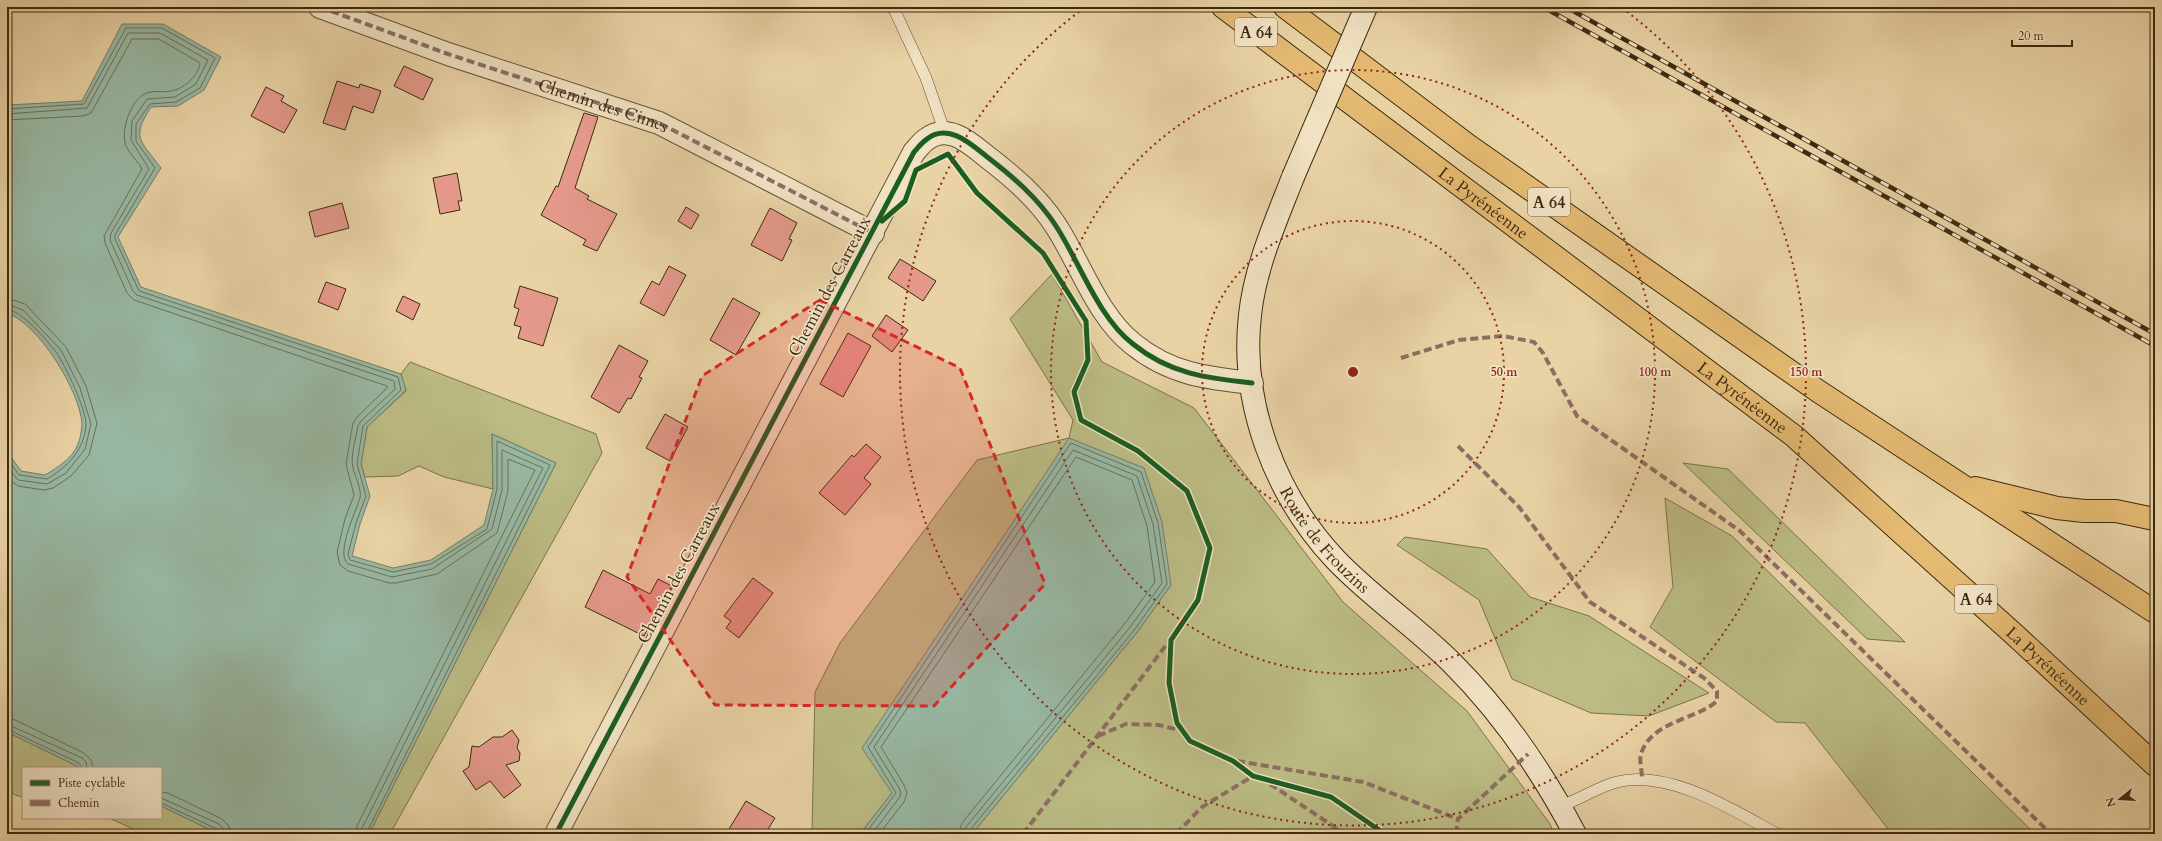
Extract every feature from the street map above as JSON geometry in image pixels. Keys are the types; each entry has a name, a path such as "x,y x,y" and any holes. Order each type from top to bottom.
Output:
{"highway":[{"name":"La Pyrénéenne","path":"1223,7 1794,436 2016,636 2155,765"},
{"name":"A 64","path":"1285,7 1469,146 1818,391 2155,612"},
{"path":"1959,484 2057,508 2084,511 2116,510 2155,519"}],"street":[{"name":"Chemin des Cimes","path":"320,7 448,54 659,123 873,233"},
{"name":"Route de Frouzins","path":"1366,7 1293,177 1273,230 1254,291 1249,336 1252,382 1261,429 1270,456 1292,502 1307,525 1325,548 1352,576 1433,645 1471,683 1528,754 1560,806 1575,834"},
{"name":"Chemin des Carreaux","path":"556,834 873,233 914,152 928,138 945,134"},
{"path":"945,134 962,137 1007,173 1033,197 1055,225 1116,329 1133,344 1159,362 1185,373 1252,382"}],"lane":[{"path":"893,7 926,78 945,134"},
{"path":"1560,806 1616,782 1642,778 1679,786 1732,810 1777,834"}],"highlighted area":[{"path":"820,300 960,368 1045,584 934,706 715,705 627,577 702,376"}],"green space":[{"path":"1052,274 1102,362 1194,408 1343,602 1467,711 1550,824 1554,834 972,834 1138,631 1171,585 892,793 860,834 812,834 815,692 840,643 977,460 1069,438 1073,420 1010,319"},
{"path":"410,362 596,434 602,453 390,834 369,834 556,463 492,434 493,489 444,477 419,466 398,476 365,477 361,464 367,427 406,391 401,374"},
{"path":"1683,463 1728,469 1905,642 1867,639"},
{"path":"1665,498 1732,536 2035,834 1892,834 1805,723 1776,722 1650,627 1673,587"},
{"path":"1405,537 1487,549 1530,597 1589,616 1709,693 1649,716 1591,713 1512,679 1479,600 1397,545"},
{"path":"7,732 79,767 22,767 22,797 15,795 7,788"},
{"path":"162,806 219,834 144,834 111,819 162,819"}],"water":[{"path":"122,24 163,24 221,57 204,90 178,106 151,107 145,117 141,126 141,139 143,145 161,168 118,237 141,287 401,374 406,390 367,427 361,464 370,496 360,524 352,556 393,568 431,560 484,525 493,489 492,434 556,463 369,834 219,834 162,806 162,767 79,767 7,732 7,451 21,471 45,475 69,458 76,449 79,442 82,423 74,393 55,360 32,330 7,313 7,105 82,101"},
{"path":"1069,438 1144,468 1162,522 1171,585 1138,631 972,834 860,834 892,793 862,748"}],"building":[{"path":"404,66 433,79 423,100 394,86"},
{"path":"337,81 359,88 360,84 381,91 373,113 353,106 345,130 323,123"},
{"path":"266,87 284,96 281,101 297,110 284,133 251,116"},
{"path":"584,113 598,117 575,188 589,196 587,199 617,214 597,251 583,245 586,240 541,215 556,186 558,187"},
{"path":"457,173 462,201 458,201 460,210 440,214 433,178"},
{"path":"342,203 349,228 315,237 309,212"},
{"path":"686,207 699,215 691,229 678,221"},
{"path":"770,208 797,223 789,239 792,240 782,261 751,245"},
{"path":"900,259 936,281 923,301 888,278"},
{"path":"669,266 686,275 664,316 640,303 652,281 659,285"},
{"path":"326,282 346,289 338,310 318,302"},
{"path":"520,286 558,298 543,346 518,338 521,327 514,325 519,309 514,307"},
{"path":"403,296 420,304 413,320 396,311"},
{"path":"733,298 760,313 736,355 710,340"},
{"path":"886,315 908,330 892,352 872,336"},
{"path":"848,333 871,346 843,397 820,384"},
{"path":"619,345 648,361 639,377 642,378 631,399 628,398 619,413 591,397"},
{"path":"665,414 688,427 670,461 646,448"},
{"path":"866,444 881,457 864,478 871,484 845,515 819,493 852,455 854,457"},
{"path":"603,570 650,594 658,579 672,586 644,636 585,607"},
{"path":"753,578 773,593 739,638 726,628 731,621 724,616"},
{"path":"512,730 519,740 517,748 520,753 519,761 506,765 521,785 504,798 490,781 476,790 463,771 469,767 472,746 479,747 493,737 502,737"},
{"path":"746,801 775,818 765,834 726,834"}],"railway":[{"path":"1543,7 2155,346"},
{"path":"1566,7 2155,334"}],"marked path":[{"path":"320,7 448,54 659,123 873,233"},
{"path":"1401,358 1459,340 1503,336 1534,342 1543,353 1577,416 1740,531 2051,834"},
{"path":"1458,446 1519,507 1590,602 1704,678 1717,691 1717,701 1698,713 1664,728 1654,734 1646,743 1640,756 1642,778"},
{"path":"1023,834 1170,640"},
{"path":"1098,736 1126,724 1159,725 1183,731"},
{"path":"1456,834 1458,819 1528,754"},
{"path":"1237,761 1363,782 1458,819"},
{"path":"1176,834 1202,807 1253,776 1256,777"},
{"path":"1270,784 1339,830"},
{"path":"1295,834 1339,830 1345,834"}],"cycle path":[{"path":"556,834 914,152 927,139 943,133 951,134 966,141 1005,171 1024,188 1041,206 1056,226 1100,305 1121,333 1133,344 1161,362 1189,373 1219,379 1252,383"},
{"path":"882,221 905,201 916,170 948,154 977,193 1043,253 1086,321 1088,360 1074,392 1081,420 1138,451 1187,491 1210,548 1198,600 1171,640 1169,683 1177,723 1190,741 1233,761 1253,776 1331,797 1385,834"}]}
